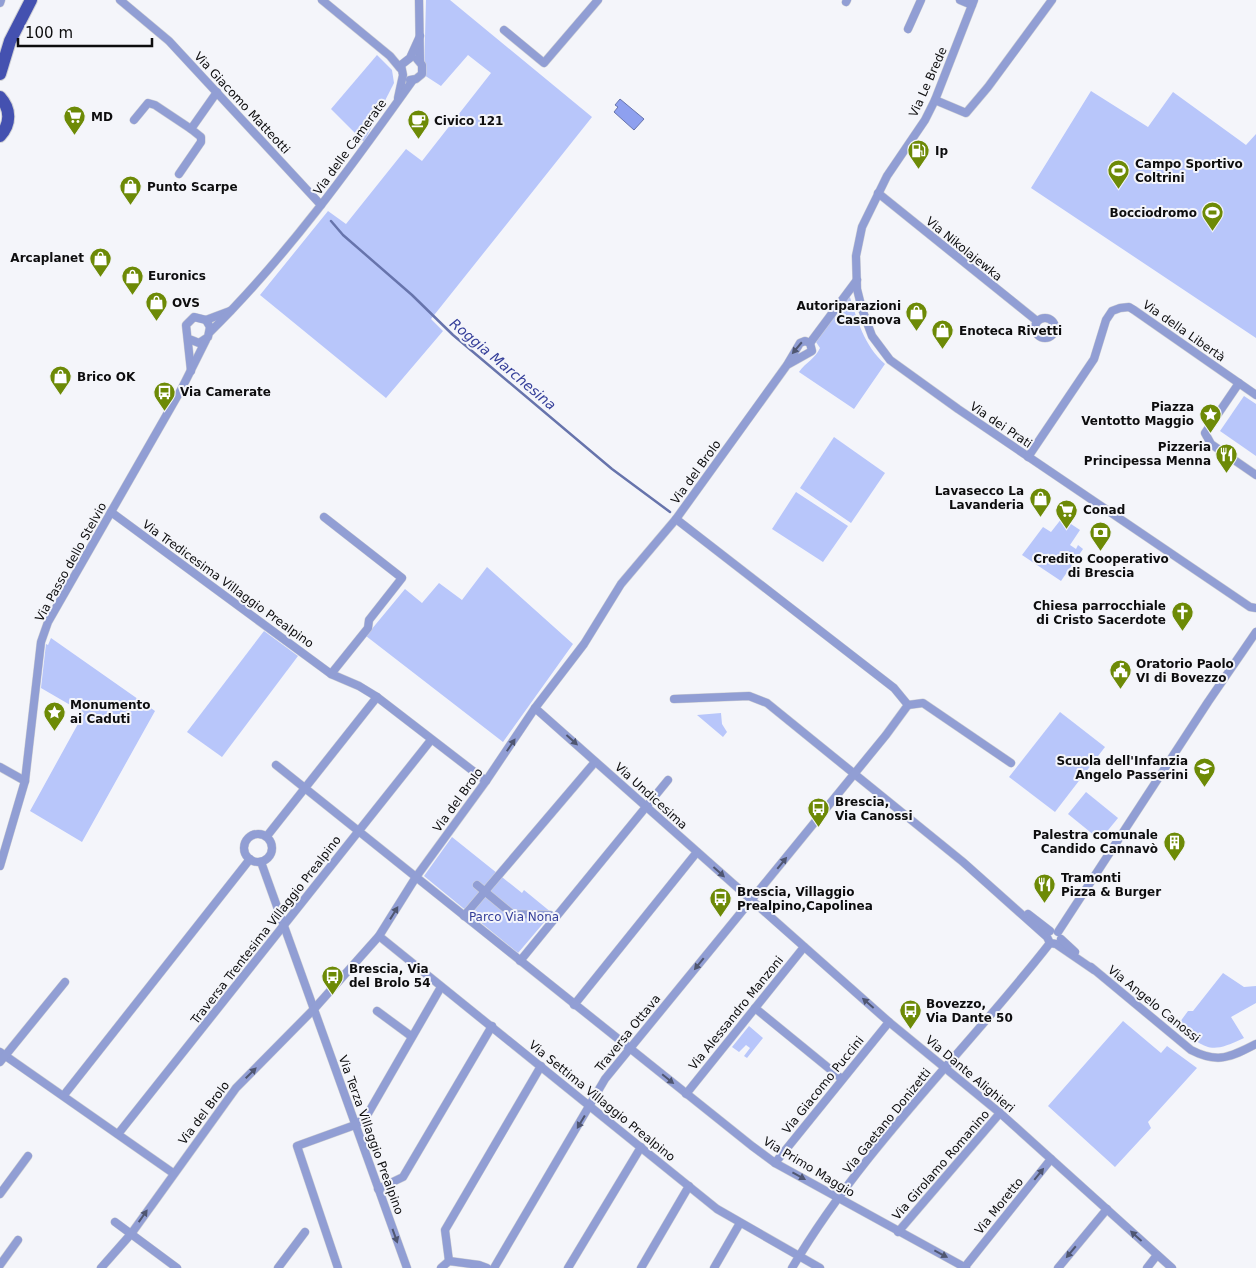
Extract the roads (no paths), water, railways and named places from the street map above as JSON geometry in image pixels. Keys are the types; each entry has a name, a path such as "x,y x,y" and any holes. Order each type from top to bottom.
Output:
{"main road":[{"path":"0,43 22,0"},
{"path":"0,74 10,41 31,0"},
{"path":"0,86 0,97 7,105 9,115 6,128 0,136"}],"street":[{"name":"Via Giacomo Matteotti","path":"120,0 162,34 321,205"},
{"path":"322,0 390,56 402,72 413,80"},
{"name":"Via delle Camerate","path":"321,205 345,177 413,80 422,74 419,0"},
{"path":"504,30 544,63 598,0"},
{"path":"908,29 921,0"},
{"path":"960,0 973,3"},
{"path":"935,100 966,113 988,87 1052,0"},
{"name":"Via Le Brede","path":"878,193 935,100 973,3"},
{"name":"Via delle Camerate","path":"397,102 402,72 420,36"},
{"path":"390,56 420,61"},
{"path":"191,129 217,92"},
{"path":"134,120 148,103 155,105 200,137 200,142 179,174"},
{"name":"Via dei Prati","path":"878,193 858,242 856,256 857,280 866,321 872,336 890,360 1253,608 1256,617"},
{"name":"Via Nikolajewka","path":"878,193 1037,321"},
{"name":"Via Passo dello Stelvio","path":"0,866 25,780 41,642 48,622 191,372 210,332 231,311 321,205"},
{"name":"Via del Brolo","path":"810,343 857,280"},
{"name":"Via della Libertà","path":"1028,456 1094,359 1106,320 1112,311 1120,308 1130,307 1256,395"},
{"name":"Via Passo dello Stelvio","path":"191,372 189,339 185,328 189,320 198,317 206,320 231,311"},
{"path":"206,320 210,332"},
{"path":"189,339 195,342 206,340"},
{"name":"Via del Brolo","path":"101,1268 130,1234 236,1088 314,1009 380,936 416,877 486,781 535,708 584,644 621,584 676,519 788,365 800,343 806,341 810,343"},
{"name":"Via del Brolo","path":"788,365 812,351 810,343"},
{"path":"1239,383 1204,433 1211,444 1256,475"},
{"name":"Via Tredicesima Villaggio Prealpino","path":"112,512 331,674 359,686 377,697 486,781"},
{"path":"324,518 402,578 369,620 368,628 331,674"},
{"path":"676,519 894,688 906,707"},
{"name":"Via Gaetano Donizetti","path":"792,1268 838,1198 944,1067 1054,937 1255,631"},
{"name":"Via Angelo Canossi","path":"674,699 748,696 758,698 855,774 1191,1050 1206,1058 1221,1058 1235,1055 1256,1044"},
{"path":"267,836 377,697"},
{"path":"751,900 855,774 906,707 923,703 1011,763"},
{"name":"Via Undicesima","path":"535,708 751,900"},
{"name":"Traversa Trentesima Villaggio Prealpino","path":"118,1134 431,740"},
{"path":"464,916 595,762"},
{"name":"Via Primo Maggio","path":"276,765 574,1005 775,1163 965,1268"},
{"path":"0,767 25,780"},
{"path":"520,961 668,780"},
{"path":"259,833 267,836 272,844 271,853 261,862 250,859 244,847 247,839 259,833"},
{"path":"574,1005 697,852"},
{"path":"64,1095 250,859"},
{"name":"Via Terza Villaggio Prealpino","path":"261,862 407,1268"},
{"path":"477,885 512,914 550,915"},
{"name":"Via Dante Alighieri","path":"751,900 889,1022 1000,1113 1172,1268"},
{"name":"Traversa Ottava","path":"494,1268 605,1079 751,900"},
{"name":"Via Settima Villaggio Prealpino","path":"380,936 689,1186 740,1224 820,1268"},
{"name":"Via Alessandro Manzoni","path":"686,1094 804,947"},
{"path":"65,982 2,1056 64,1095 173,1173"},
{"path":"338,1268 297,1146 355,1125 366,1117 441,987"},
{"path":"755,1008 842,1079"},
{"path":"376,1011 411,1036"},
{"name":"Via Giacomo Puccini","path":"775,1163 889,1022"},
{"path":"378,1188 403,1177 492,1026"},
{"path":"449,1261 445,1230 541,1066"},
{"name":"Via Girolamo Romanino","path":"898,1232 1000,1113"},
{"path":"568,1268 641,1147"},
{"path":"0,1194 28,1156"},
{"name":"Via Moretto","path":"965,1268 1051,1160"},
{"path":"641,1268 689,1186"},
{"path":"1058,1268 1107,1210"},
{"path":"115,1222 172,1266"},
{"path":"714,1268 740,1224"},
{"path":"278,1268 304,1232"},
{"path":"0,1265 18,1240"},
{"path":"1147,1268 1157,1255"},
{"path":"441,1268 449,1261 479,1265 486,1268"}],"waterway":[{"name":"Roggia Marchesina","path":"331,221 343,235 412,295 453,335 612,469 670,512"}],"place":[{"name":"MD","path":"75,136"},
{"name":"Civico 121","path":"418,140"},
{"name":"Ip","path":"919,170"},
{"name":"Campo Sportivo Coltrini","path":"1119,190"},
{"name":"Punto Scarpe","path":"131,206"},
{"name":"Bocciodromo","path":"1213,232"},
{"name":"Arcaplanet","path":"100,277"},
{"name":"Euronics","path":"132,295"},
{"name":"OVS","path":"156,322"},
{"name":"Autoriparazioni Casanova","path":"917,332"},
{"name":"Enoteca Rivetti","path":"943,350"},
{"name":"Brico OK","path":"61,396"},
{"name":"Via Camerate","path":"164,411"},
{"name":"Piazza Ventotto Maggio","path":"1210,433"},
{"name":"Pizzeria Principessa Menna","path":"1227,473"},
{"name":"Lavasecco La Lavanderia","path":"1040,517"},
{"name":"Conad","path":"1067,529"},
{"name":"Credito Cooperativo di Brescia","path":"1101,551"},
{"name":"Chiesa parrocchiale di Cristo Sacerdote","path":"1182,632"},
{"name":"Oratorio Paolo VI di Bovezzo","path":"1120,690"},
{"name":"Monumento ai Caduti","path":"54,731"},
{"name":"Scuola dell'Infanzia Angelo Passerini","path":"1204,787"},
{"name":"Brescia, Via Canossi","path":"819,828"},
{"name":"Palestra comunale Candido Cannavò","path":"1174,861"},
{"name":"Tramonti Pizza & Burger","path":"1045,904"},
{"name":"Brescia, Villaggio Prealpino,Capolinea","path":"721,918"},
{"name":"Brescia, Via del Brolo 54","path":"333,995"},
{"name":"Bovezzo, Via Dante 50","path":"910,1030"}],"park label":[{"name":"Parco Via Nona","path":"514,917"}]}
